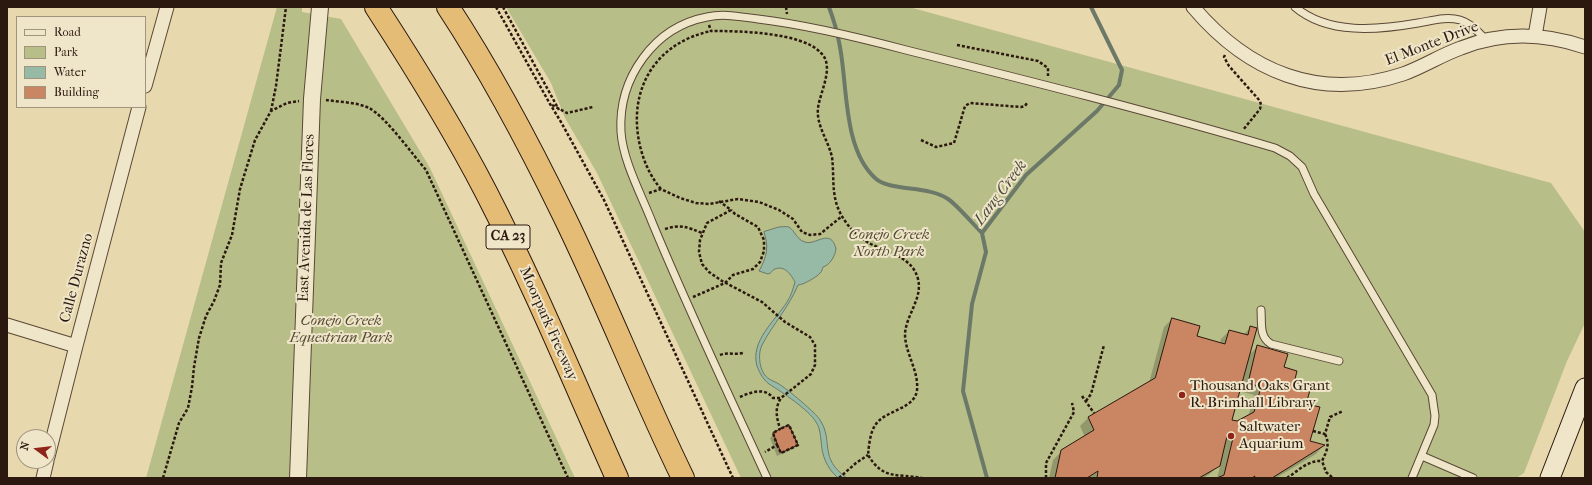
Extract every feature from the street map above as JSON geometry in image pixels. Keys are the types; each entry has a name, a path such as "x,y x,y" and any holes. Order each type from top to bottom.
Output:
{"highway":[{"name":"Moorpark Freeway","path":"376,7 419,73 486,192 526,274 617,478"},
{"path":"448,7 475,48 518,126 565,217 683,478"}],"main road":[{"path":"1550,478 1585,388"}],"street":[{"path":"146,82 167,7"},
{"name":"East Avenida de Las Flores","path":"298,478 319,99 320,7"},
{"name":"El Monte Drive","path":"1193,7 1207,24 1231,46 1275,72 1306,81 1334,84 1380,80 1404,74 1461,47 1498,37 1535,36 1568,41 1585,47"},
{"path":"1535,36 1540,7"},
{"name":"Calle Durazno","path":"55,429 139,108"},
{"path":"7,325 76,346"}],"lane":[{"path":"1295,7 1304,15 1316,21 1334,26 1389,28 1444,19 1459,20 1472,26 1486,40"},
{"path":"767,478 685,301 628,160 621,131 624,99 630,79 639,62 664,35 680,26 708,16 739,16 824,30 858,38 1117,103 1275,148 1290,156 1302,167 1314,194 1432,396 1435,416 1434,425 1412,478"},
{"path":"1261,310 1262,335 1266,341 1271,344 1338,362"},
{"path":"1422,456 1473,478"}],"path":[{"path":"163,478 180,424 188,408 199,338 206,316 220,285 221,263 232,235 242,182 255,140 270,111 276,86 286,7"},
{"path":"496,7 604,200 733,478"},
{"path":"503,7 559,110"},
{"path":"708,16 711,31"},
{"path":"839,478 844,472 868,455 873,429 877,422 883,417 907,404 912,400 917,392 917,386 905,334 908,320 917,296 918,279 914,271 903,258 868,243 859,236 841,217 834,193 832,156 820,125 818,109 827,63 823,54 812,45 797,40 761,33 711,31 688,37 662,55 645,79 639,97 636,119 637,135 648,171 661,189 680,198 696,203 709,204 719,201 738,199 760,202 779,210 792,220 802,232 810,235 820,234 841,217"},
{"path":"959,50 958,45 1038,60 1048,68 1046,85"},
{"path":"1231,46 1224,57 1229,66 1260,101 1261,105 1260,109 1243,128 1241,138"},
{"path":"270,111 287,103 319,99 362,106 370,109 378,115 426,170 568,478"},
{"path":"921,140 936,147 954,143 965,106 970,103 1021,107 1025,106 1027,103"},
{"path":"550,104 566,113 593,107"},
{"path":"642,196 661,189"},
{"path":"685,301 726,283 733,275 753,269 760,262 764,251 764,240 758,227 730,210 719,201"},
{"path":"730,210 707,223 702,232 699,252 702,264 709,272 726,283 762,302 780,317 810,337 816,345 815,365 811,374 781,398 777,405 776,412 780,430"},
{"path":"657,232 674,226 681,226 702,232"},
{"path":"1086,401 1091,394 1104,345"},
{"path":"712,359 727,353 743,353"},
{"path":"732,401 756,391 770,394 773,398 781,398"},
{"path":"1082,396 1094,413"},
{"path":"1046,478 1046,463 1074,412 1072,403"},
{"path":"1325,434 1330,417 1343,411"},
{"path":"789,425 798,445 781,453 777,445 773,433 789,425"},
{"path":"1313,431 1325,434 1328,439 1328,451 1322,461"},
{"path":"757,456 777,445"},
{"path":"868,455 874,464 884,472 894,476 922,478"},
{"path":"1287,478 1306,465 1316,461 1322,461"},
{"path":"1322,461 1326,472 1333,478"}],"green space":[{"name":"Conejo Creek Equestrian Park","path":"277,7 302,7 302,12 341,19 430,168 575,478 146,478"},
{"name":"Conejo Creek North Park","path":"506,7 909,7 1551,183 1585,232 1585,323 1567,361 1524,473 1516,478 741,478 597,173 565,118 551,83"}],"water":[{"path":"779,227 789,227 802,241 809,243 827,238 830,239 834,243 836,249 832,260 823,267 821,273 803,284 798,285 790,301 762,345 760,356 761,367 767,378 779,384 788,391 820,420 826,435 829,456 838,471 847,478 838,478 825,461 819,429 813,417 795,402 769,384 762,376 757,366 757,348 760,340 788,300 795,282 792,276 782,268 775,269 768,274 759,271 764,261 767,247 764,232"}],"building":[{"name":"Thousand Oaks Grant R. Brimhall Library","path":"1172,318 1200,326 1197,336 1225,344 1229,330 1248,335 1250,326 1257,328 1232,420 1237,421 1254,412 1261,387 1248,383 1257,345 1288,354 1284,367 1297,371 1294,383 1311,387 1306,404 1320,407 1310,441 1325,445 1272,478 1254,478 1255,476 1252,478 1217,478 1224,475 1233,438 1227,436 1220,466 1199,478 1097,478 1098,471 1087,478 1055,478 1061,450 1094,430 1088,417 1155,378"},
{"path":"789,425 798,445 781,453 773,433"}],"waterway":[{"path":"829,7 835,24 842,58 851,132 864,165 875,178 882,182 899,187 930,192 948,199 982,233"},
{"name":"Lang Creek","path":"987,478 963,391 972,304 986,252 982,233 1026,175 1097,111 1119,85 1122,70 1091,7"}],"place":[{"name":"Thousand Oaks Grant R. Brimhall Library","path":"1182,395"},
{"name":"Saltwater Aquarium","path":"1231,436"}]}
